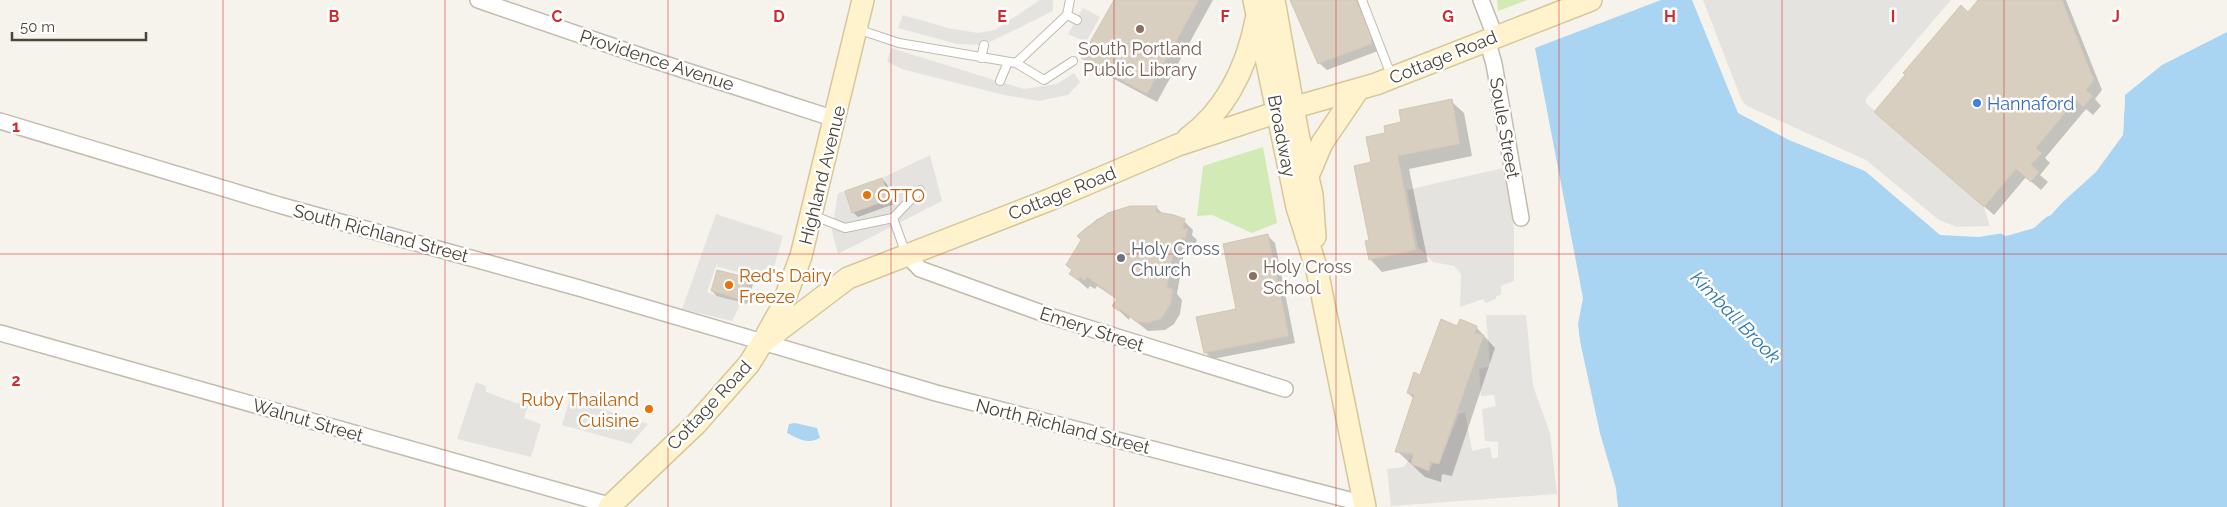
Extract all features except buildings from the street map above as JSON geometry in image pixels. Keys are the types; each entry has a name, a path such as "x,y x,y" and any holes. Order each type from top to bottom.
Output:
{"street":[{"name":"Providence Avenue","path":"478,0 653,60 835,119"},
{"name":"Highland Avenue","path":"762,343 782,309 801,256 863,0"},
{"name":"Broadway","path":"1274,0 1297,207 1317,270 1365,506"},
{"name":"Soule Street","path":"1482,0 1491,38 1520,218"},
{"name":"Cottage Road","path":"612,506 696,424 749,364 762,343 848,278 1049,200 1179,144 1286,109 1358,90 1591,0"},
{"name":"Broadway","path":"1255,7 1286,109 1298,134 1308,176 1312,195 1317,270"},
{"path":"1179,144 1198,130 1227,97 1245,61 1255,7"},
{"path":"1308,176 1322,143 1358,90"},
{"name":"South Richland Street","path":"0,121 279,205 579,288 762,343"},
{"name":"Emery Street","path":"906,254 920,269 1044,314 1285,390"},
{"name":"Walnut Street","path":"0,332 612,506"},
{"name":"North Richland Street","path":"762,343 945,396 1365,506"}],"lane":[{"path":"1000,81 1012,63 1067,15 1070,0"},
{"path":"1362,0 1392,77"},
{"path":"1067,15 1076,20"},
{"path":"857,30 899,43 1012,63 1044,80 1072,60"},
{"path":"982,58 984,45"},
{"path":"811,215 845,228 893,218 920,190"},
{"path":"893,218 906,254"}],"green space":[{"path":"1497,0 1527,0 1498,11"},
{"path":"1263,147 1277,223 1252,233 1212,215 1197,216 1203,166"}],"shaded area":[{"path":"1040,0 1053,0 1053,11 984,45 957,44 898,28 903,15 948,28 978,33 995,30"},
{"path":"1703,0 1951,0 1866,99 1866,103 1984,207 1990,226 1957,227 1939,220 1866,160 1747,106 1742,101"},
{"path":"1083,8 1100,17 1086,42 1068,34"},
{"path":"891,48 1024,89 1057,84 1074,73 1080,82 1068,95 1039,101 1004,95 902,69 887,62"},
{"path":"930,155 942,201 838,254 832,231 838,193 845,191 853,213 890,199 882,178"},
{"path":"1503,168 1514,229 1514,281 1501,286 1501,295 1496,296 1496,299 1486,303 1483,299 1460,307 1461,274 1454,266 1433,262 1418,247 1407,190"},
{"path":"716,214 783,236 770,281 716,266 707,292 741,303 732,321 682,309"},
{"path":"1486,315 1526,315 1533,386 1550,433 1557,494 1391,506 1387,469 1404,467 1413,454 1411,465 1429,471 1433,463 1439,464 1459,414 1465,412 1472,451 1490,447 1492,458 1498,458 1498,442 1485,441 1482,409 1496,406 1494,395 1481,396 1479,369 1490,366"},
{"path":"476,382 486,386 486,392 519,404 521,396 530,400 524,418 541,424 531,457 457,439"},
{"path":"570,398 648,424 631,444 562,425"}],"water":[{"name":"Kimball Brook","path":"1661,0 1692,0 1738,113 1789,140 1865,171 1940,235 1979,237 2015,231 2051,215 2123,135 2125,95 2162,65 2227,32 2227,507 1600,507 1578,324 1583,298 1535,48"},
{"path":"795,423 817,428 820,438 806,441 787,433 789,424"}],"pier":[{"path":"2125,95 2123,135 2096,172 2034,228 2005,236 1997,231 2015,228 2049,213 2121,134 2123,99"},
{"path":"1576,332 1578,332 1600,433 1616,488 1618,507 1597,507"}],"place":[{"name":"South Portland Public Library","path":"1140,29"},
{"name":"Hannaford","path":"1977,103"},
{"name":"OTTO","path":"867,195"},
{"name":"Holy Cross Church","path":"1121,258"},
{"name":"Holy Cross School","path":"1253,276"},
{"name":"Red's Dairy Freeze","path":"729,285"},
{"name":"Ruby Thailand Cuisine","path":"649,409"}]}
